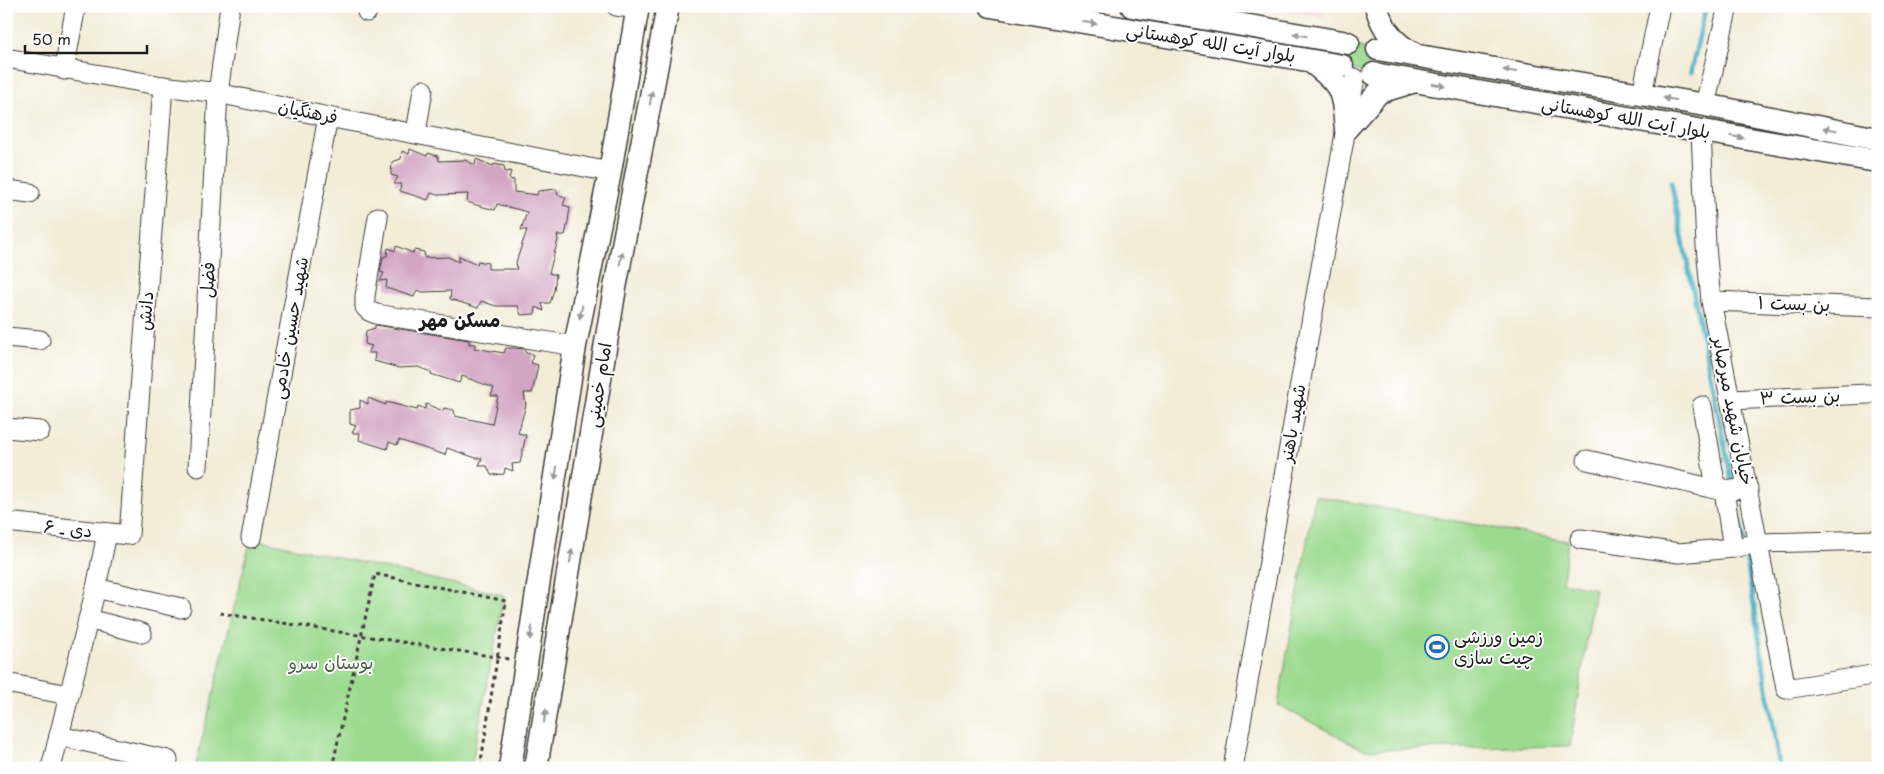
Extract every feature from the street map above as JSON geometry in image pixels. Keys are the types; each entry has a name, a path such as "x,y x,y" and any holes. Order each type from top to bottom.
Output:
{"main road":[{"name":"امام خمینی","path":"539,762 615,288 668,6"},
{"name":"بلوار آیت الله کوهستانی","path":"990,6 1308,59 1357,73 1414,81 1701,131 1876,149"},
{"name":"بلوار آیت الله کوهستانی","path":"1132,6 1365,44 1419,56 1705,105 1876,149"},
{"path":"1365,44 1376,6"},
{"path":"1376,6 1381,23 1393,39 1407,50 1419,56"},
{"name":"امام خمینی","path":"509,760 527,662 575,346 586,283 610,172 631,7"},
{"path":"1365,44 1380,62 1357,73 1341,54 1365,44"},
{"path":"1308,59 1330,76 1339,88 1343,97 1346,129"},
{"path":"1346,129 1379,92 1414,81"},
{"path":"586,283 615,288"}],"street":[{"path":"64,70 76,6"},
{"name":"فضل","path":"198,466 218,93 230,6"},
{"path":"1642,94 1660,6"},
{"path":"1705,105 1728,6"},
{"name":"فرهنگیان","path":"6,58 64,70 218,93 328,117 610,172"},
{"name":"شهید باهنر","path":"1233,768 1357,73"},
{"name":"دانش","path":"129,535 163,86"},
{"path":"416,133 422,90"},
{"name":"شهید حسین خادمی","path":"251,538 328,117"},
{"name":"خیابان شهید میرصابر","path":"1701,131 1706,246 1711,301 1786,689 1878,674"},
{"path":"6,190 30,193"},
{"path":"378,217 364,296 364,306 369,311 376,314 575,346"},
{"name":"بن بست ۱","path":"1711,301 1878,307"},
{"path":"6,337 40,340"},
{"name":"بن بست ۳","path":"1730,400 1869,394"},
{"path":"1702,406 1715,482 1724,491 1733,548"},
{"path":"6,428 40,431"},
{"path":"1707,436 1737,434"},
{"path":"1587,460 1724,491 1748,488"},
{"name":"دی ـ ۶","path":"6,522 129,535"},
{"path":"51,768 96,588 106,533"},
{"path":"1580,539 1679,553 1733,548 1759,543 1878,540"},
{"path":"96,588 181,608"},
{"path":"88,619 142,633"},
{"path":"6,683 69,695"},
{"path":"59,736 168,760"}],"path":[{"path":"332,768 375,574 506,601 480,768"},
{"path":"220,613 362,634 527,662"}],"shaded area":[{"path":"1261,6 1336,6 1324,12 1323,17"}],"green space":[{"path":"1359,47 1367,51 1371,59 1367,67 1359,71 1351,67 1347,59 1351,51"},
{"name":"زمین ورزشی چیت سازی","path":"1315,496 1568,541 1563,582 1595,589 1570,746 1364,750 1278,705"},
{"name":"بوستان سرو","path":"251,538 504,595 471,768 195,768"}],"building":[{"path":"410,149 427,156 428,153 438,156 439,161 465,160 475,165 476,159 493,166 494,164 504,166 505,172 511,171 509,179 514,180 514,192 537,195 538,191 556,189 558,195 566,197 563,205 570,207 568,222 565,235 557,235 558,240 549,273 556,275 554,290 550,303 542,303 544,311 536,307 535,314 521,315 518,306 496,306 481,301 478,308 450,299 451,291 423,292 417,290 414,297 386,288 387,280 380,281 384,273 380,272 383,257 387,256 388,248 395,251 396,246 413,253 414,250 424,252 425,258 448,257 459,262 459,256 477,264 478,261 488,263 488,269 517,269 516,262 527,230 521,230 527,212 497,204 495,210 480,206 467,202 468,194 437,195 431,193 428,200 400,191 401,184 394,184 398,177 391,175 392,162 401,159 402,151 409,154"},
{"path":"375,325 469,340 469,344 476,344 474,348 504,353 506,348 524,349 526,353 533,354 531,363 538,365 532,393 524,393 526,405 518,433 526,435 520,463 512,464 513,471 505,468 504,474 491,475 487,466 479,466 482,458 476,458 447,448 445,455 399,440 397,445 389,442 387,449 359,440 360,433 352,433 356,426 350,424 350,410 360,408 360,400 368,404 368,398 386,405 386,402 417,410 418,406 425,409 426,404 443,411 444,408 454,410 455,416 492,424 498,396 491,396 494,388 462,376 459,383 431,374 431,372 418,367 399,368 374,361 375,353 368,353 372,346 365,344 366,331 375,328"}],"waterway":[{"path":"1691,72 1706,6"},
{"path":"1671,182 1744,541"},
{"path":"1745,549 1779,764"}],"place":[{"name":"زمین ورزشی چیت سازی","path":"1437,647"}],"district":[{"name":"مسکن مهر","path":"460,320"}]}
